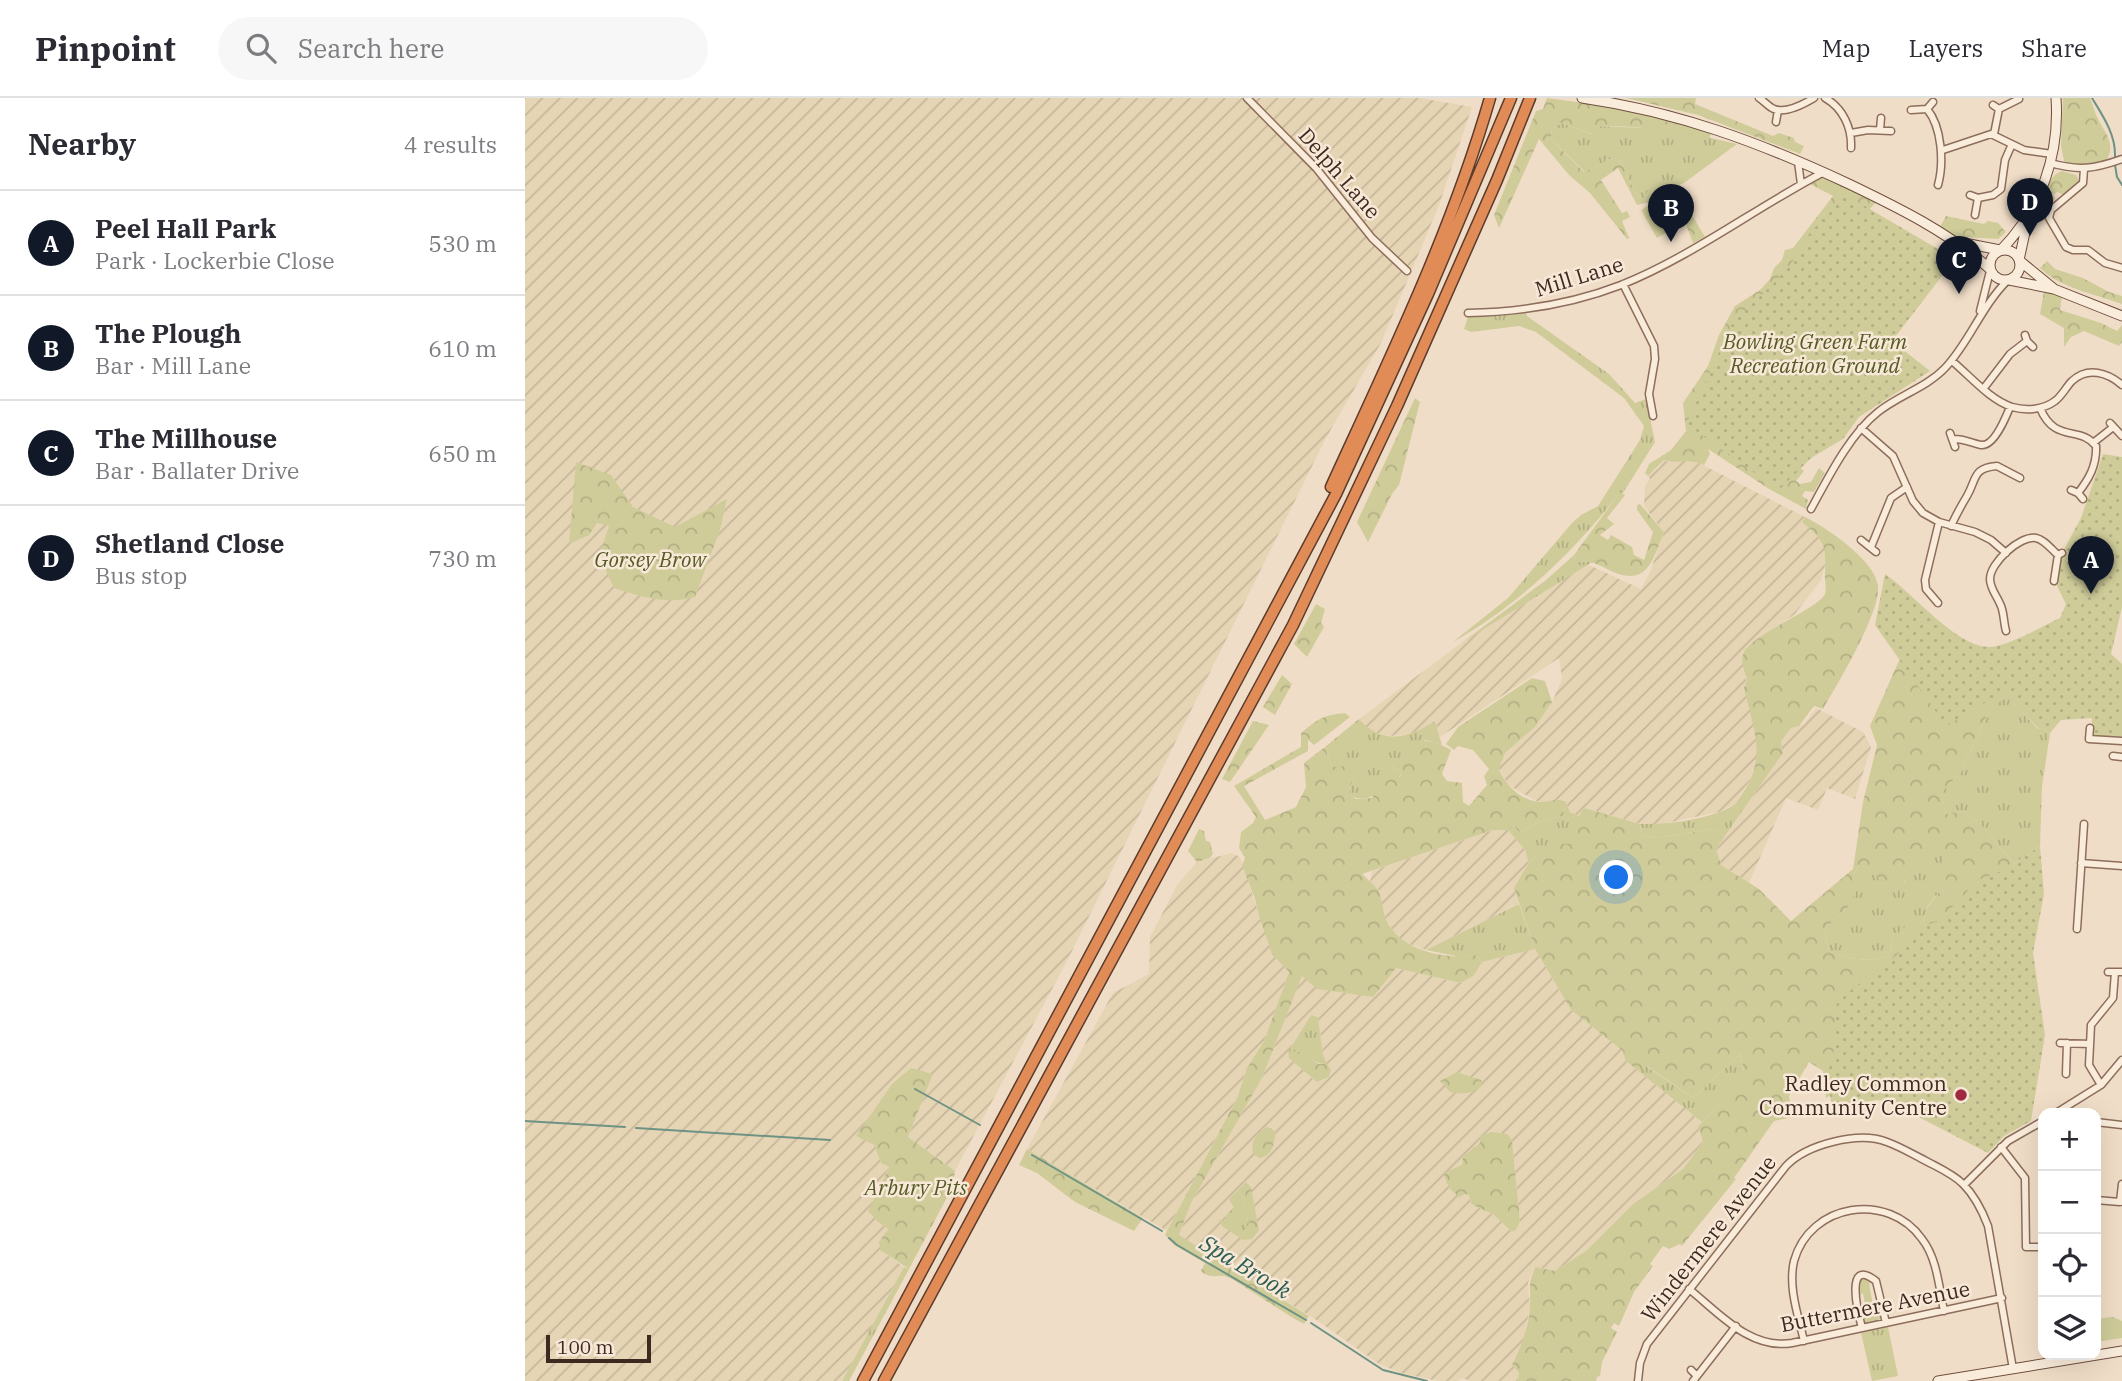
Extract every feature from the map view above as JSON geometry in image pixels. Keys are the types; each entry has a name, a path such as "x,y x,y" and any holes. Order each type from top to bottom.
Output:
{"highway":[{"path":"1275,611 1423,281 1457,196 1490,98"},
{"path":"862,1381 1275,611 1382,398 1511,98"},
{"path":"885,1381 1293,625 1397,406 1497,180 1530,98"}],"street":[{"name":"Delph Lane","path":"1247,98 1323,177 1372,238 1407,271"},
{"path":"1582,98 1682,117 1735,134 1798,160 1894,207 1954,240 1995,277 2054,289 2122,316"},
{"path":"1759,98 1778,110 1798,106 1814,98"},
{"path":"1825,98 1839,108 1851,133 1851,148"},
{"path":"1979,316 1990,260 2028,218 2040,194 2051,159 2056,98"},
{"path":"1994,134 1996,107 2019,99"},
{"path":"1910,110 1927,108 1933,102"},
{"path":"1927,108 1943,150 1938,185"},
{"path":"1776,122 1778,110"},
{"path":"1880,130 1881,118"},
{"path":"1851,133 1891,131"},
{"path":"1943,150 1994,134 2028,152 2072,169 2084,169 2122,159"},
{"path":"1975,215 1974,196 1993,195 2001,189 2005,160 2012,144"},
{"path":"1798,160 1801,184"},
{"path":"2084,169 2083,183 2059,199 2049,216 2064,245 2073,250 2088,250 2105,263 2119,267 2119,257"},
{"name":"Mill Lane","path":"1468,313 1547,306 1623,284 1689,251 1824,172"},
{"path":"1806,497 1813,506 1861,428 1887,406 1932,380 1952,361 1979,316 2008,280 2019,271 2028,218"},
{"path":"1954,240 1978,247 2010,250 2054,289"},
{"path":"1623,284 1654,346 1655,359 1649,394 1653,416"},
{"path":"1984,388 2026,338 2033,347"},
{"path":"1952,361 2010,407 2022,409 2040,408 2054,402 2072,381 2088,373 2106,374 2122,384"},
{"path":"1953,440 1967,439 1982,445 1989,444 1998,433 2010,407"},
{"path":"2040,408 2054,428 2094,443"},
{"path":"2094,443 2111,426 2122,436"},
{"path":"1861,428 1893,456 1917,507 1927,516 1975,532 1991,540 2006,553"},
{"path":"2077,494 2087,481 2094,464 2094,443"},
{"path":"1951,526 1972,480 1979,471 1997,466 2022,478"},
{"path":"1861,540 1873,549 1892,498 1907,487"},
{"path":"1938,603 1926,589 1925,580 1939,522"},
{"path":"2006,631 2002,607 1992,589 1990,578 1992,569 2006,553 2018,542 2032,538 2045,542 2060,554 2054,581"},
{"path":"2090,728 2089,739 2122,741"},
{"path":"2113,756 2122,757"},
{"path":"2077,929 2084,824"},
{"path":"2081,863 2122,866"},
{"path":"2101,1085 2089,1068 2092,1022 2113,998 2115,972"},
{"path":"2066,1074 2063,1043 2090,1045"},
{"path":"2065,1108 2101,1085 2122,1060"},
{"path":"2072,1104 2075,1108"},
{"path":"2101,1123 2122,1125"},
{"path":"1963,1185 2001,1147 2016,1135 2038,1124"},
{"name":"Windermere Avenue","path":"1638,1381 1640,1363 1647,1344 1786,1166 1795,1157 1812,1148 1857,1138 1889,1142 1947,1172 1963,1185 1979,1204 1988,1226 2013,1368"},
{"path":"2001,1147 2025,1178 2027,1247 2038,1247"},
{"path":"2101,1200 2120,1202 2122,1184"},
{"path":"1804,1341 1793,1289 1792,1274 1797,1253 1807,1236 1821,1222 1849,1210 1868,1208 1887,1212 1903,1220 1917,1232 1929,1251 1944,1311"},
{"path":"1862,1328 1854,1286 1858,1278 1863,1276 1870,1276 1877,1283 1886,1323"},
{"name":"Buttermere Avenue","path":"1689,1289 1753,1339 1769,1344 1804,1341 2002,1298"},
{"path":"1691,1370 1695,1378 1736,1326"},
{"path":"1938,1381 2122,1351"}],"green space":[{"path":"525,98 1420,98 1472,107 1438,208 1381,343 1326,438 1068,959 955,1171 908,1137 933,1074 857,1136 874,1145 881,1163 889,1167 875,1194 878,1222 888,1229 879,1242 880,1250 904,1267 842,1381 525,1381"},
{"path":"1547,98 1650,112 1713,130 1709,138 1653,129 1596,126 1593,134 1561,123 1552,128 1551,139 1584,172 1598,166 1603,167 1605,161 1613,158 1621,161 1635,193 1644,199 1647,192 1662,185 1665,188 1675,186 1705,237 1693,243 1685,222 1667,193 1637,205 1618,168 1601,180 1622,213 1627,211 1630,217 1622,221 1629,238 1627,239 1590,193 1569,175 1539,139 1499,228 1494,215 1536,111 1543,109"},
{"path":"1626,98 1696,98 1695,104 1773,136 1779,133 1794,138 1795,142 1804,146 1800,154 1698,115"},
{"path":"2063,98 2090,98 2109,140 2107,160 2079,165 2064,161 2061,146"},
{"path":"1561,123 1592,134 1596,126 1672,129 1737,144 1684,183 1644,199 1635,193 1621,161 1613,158 1605,161 1603,168 1598,166 1585,172 1551,139 1552,128"},
{"path":"2062,171 2076,175 2079,181 2064,195 2057,192 2053,195 2055,199 2047,210 2042,210 2050,181"},
{"path":"1819,173 1877,201 1868,211 1798,466 1804,471 1796,481 1800,484 1811,482 1819,468 1825,473 1814,492 1805,491 1802,496 1808,500 1806,509 1769,489 1708,449 1710,454 1704,465 1664,460 1648,476 1645,473 1649,464 1671,450 1686,431 1683,403 1708,366 1719,335 1735,306 1760,290 1770,279 1785,250 1793,248 1833,196 1810,184 1812,175"},
{"path":"1669,194 1685,222 1657,238 1641,210"},
{"name":"Bowling Green Farm Recreation Ground","path":"1844,194 1955,259 1892,341 1930,371 1859,417 1843,439 1811,458 1779,490 1686,424 1733,322 1777,280 1793,261 1809,234"},
{"path":"1946,216 1984,224 1988,221 1998,223 2006,232 1998,239 1968,237 1965,241 1940,227"},
{"path":"2047,261 2055,269 2083,278 2122,296 2122,304 2057,281 2040,268"},
{"path":"2044,291 2062,296 2060,310 2117,331 2122,325 2122,342 2119,346 2084,331 2071,337 2064,347 2064,328 2040,314"},
{"path":"1526,310 1527,316 1609,374 1635,403 1646,399 1655,442 1623,493 1618,495 1563,558 1500,612 1453,642 1508,598 1572,523 1598,506 1640,440 1644,426 1624,398 1536,332 1519,326 1471,332 1464,329 1469,314"},
{"path":"1415,398 1420,402 1399,485 1368,542 1357,522"},
{"path":"2103,454 2122,457 2122,604 2109,655 2122,669 2122,737 2091,736 2092,718 2061,720 2050,733 2008,689 1946,726 1875,625 1885,574 1949,629 1977,645 1997,646 2060,618 2066,604 2055,582 2056,564 2081,518"},
{"path":"1691,459 1805,517 1802,522 1821,539 1827,558 1821,580 1795,614 1748,646 1742,654 1758,753 1750,780 1735,804 1719,812 1657,825 1640,824 1584,808 1579,816 1570,812 1566,802 1538,802 1508,785 1499,769 1501,760 1505,753 1535,727 1552,702 1562,679 1559,658 1440,737 1435,721 1412,735 1383,736 1368,730 1359,719 1460,644 1585,566 1589,565 1641,589 1664,532 1644,506 1645,486 1650,479 1648,476 1664,460 1669,462"},
{"name":"Gorsey Brow","path":"576,462 611,475 633,507 675,527 727,499 720,530 695,597 665,600 614,588 605,569 609,557 601,550 609,526 597,523 589,535 569,544"},
{"path":"1620,492 1625,495 1607,518 1614,524 1600,535 1608,540 1611,535 1632,547 1634,555 1644,560 1653,532 1637,510 1637,505 1640,504 1664,532 1646,569 1632,576 1622,575 1590,562 1578,562 1574,555"},
{"path":"1805,517 1849,546 1868,566 1878,586 1877,598 1866,630 1823,709 1814,706 1799,726 1791,728 1781,741 1783,753 1741,813 1735,804 1746,789 1756,761 1755,734 1744,688 1747,680 1742,664 1743,654 1770,630 1811,607 1825,594 1824,548 1815,534 1802,522"},
{"path":"2122,549 2122,607 2111,654 2122,664 2122,682 2056,718 2050,733 2043,728 2039,729 2007,697 1987,715 1961,772 1941,793 1946,814 1963,811 1983,827 2014,864 1843,1005 1838,1090 1826,1098 1823,1071 1809,1062 1789,1096 1793,1117 1774,1121 1734,1178 1736,1179 1682,1246 1680,1244 1669,1249 1663,1246 1650,1264 1653,1266 1634,1292 1619,1326 1614,1323 1611,1328 1617,1332 1596,1381 1518,1381 1519,1373 1512,1365 1528,1321 1530,1283 1535,1267 1555,1271 1587,1250 1633,1204 1683,1169 1703,1142 1698,1126 1713,1112 1744,1071 1740,1054 1693,1098 1647,1066 1638,1071 1625,1060 1623,1051 1571,1010 1535,949 1514,888 1530,862 1551,846 1573,844 1571,828 1584,808 1640,824 1641,835 1657,838 1712,829 1725,836 1716,849 1721,865 1759,889 1791,921 1853,869 1863,802 1877,745 1870,726 1905,647 1967,688 2061,620","holes":["1940,846 1948,890 1940,891 1927,908 1923,923 1906,924 1893,940 1889,956 1858,959 1828,951 1825,928 1846,910 1860,885 1853,875 1859,865 1894,889 1901,887 1915,862 1926,861 1933,848"]},
{"path":"1574,555 1578,562 1594,561 1460,644 1546,580"},
{"path":"1316,604 1325,609 1321,623 1324,627 1307,657 1294,644"},
{"path":"1282,675 1292,684 1275,715 1263,707"},
{"path":"1532,678 1545,681 1552,702 1535,727 1505,753 1499,769 1509,786 1525,798 1538,802 1566,802 1563,816 1539,822 1519,832 1514,826 1508,830 1493,830 1362,874 1378,890 1385,918 1394,932 1414,947 1426,951 1452,956 1476,955 1482,962 1474,975 1461,983 1396,968 1373,997 1317,989 1302,976 1262,1078 1191,1203 1179,1235 1309,1316 1304,1324 1232,1279 1205,1274 1201,1271 1205,1263 1174,1245 1165,1235 1237,1098 1247,1068 1264,1041 1289,972 1272,954 1242,865 1245,858 1239,848 1241,832 1253,823 1256,817 1234,786 1301,747 1301,733 1317,721 1345,713 1350,717 1314,745 1308,740 1308,751 1244,786 1265,820 1296,807 1306,787 1304,763 1325,747 1332,767 1349,766 1354,777 1348,793 1356,799 1372,798 1385,776 1400,777 1402,773 1392,767 1415,741 1442,746 1451,750 1442,774 1447,781 1462,783 1463,802 1469,806 1487,785 1484,776 1489,769 1473,750 1458,746 1454,750 1446,744 1458,727"},
{"path":"2007,696 2038,729 2043,728 2050,733 2042,787 2040,846 2014,864 1983,827 1963,811 1946,814 1941,793 1961,772 1987,715"},
{"path":"1816,708 1863,732 1871,747 1855,799 1827,788 1818,810 1786,798 1749,883 1721,865 1716,849 1783,753 1780,741 1791,728 1804,724"},
{"path":"1359,719 1368,728 1386,736 1415,732 1435,721 1442,745 1425,740 1392,767 1402,773 1399,777 1375,795 1362,799 1355,797 1348,794 1354,777 1332,767 1325,747"},
{"path":"1253,721 1269,725 1230,782 1222,779"},
{"path":"1566,802 1570,812 1579,816 1573,844 1542,851 1529,864 1525,850 1508,830 1514,826 1519,832 1539,822 1563,816"},
{"path":"1735,804 1741,813 1725,836 1712,829 1657,838 1641,835 1640,824 1689,820 1715,814"},
{"path":"1199,829 1204,831 1213,854 1210,858 1197,862 1188,851"},
{"path":"1493,830 1508,830 1525,850 1529,864 1514,888 1519,904 1426,950 1406,943 1393,933 1385,919 1378,889 1370,882 1372,871"},
{"path":"1940,845 1949,890 1940,891 1927,907 1923,923 1893,940 1889,956 1858,959 1828,951 1825,928 1846,910 1853,875 1859,865 1905,882 1909,870 1917,860"},
{"path":"2040,846 2044,894 2033,953 2045,1035 2031,1121 2004,1136 1988,1153 1888,1101 1876,1100 1833,1109 1829,1092 1818,1093 1833,1059 1837,1001 1903,950 1919,928 1940,920 1978,880 2007,869"},
{"path":"1232,853 1240,857 1272,953 1289,972 1264,1041 1247,1068 1237,1098 1167,1231 1027,1149 1113,993 1149,974 1150,937 1177,885 1197,862"},
{"path":"1519,904 1535,949 1482,962 1476,955 1461,957 1426,950"},
{"path":"1535,949 1571,1010 1623,1051 1625,1060 1702,1122 1698,1126 1703,1142 1683,1169 1633,1204 1587,1250 1555,1271 1534,1267 1528,1283 1530,1306 1524,1338 1512,1365 1519,1373 1518,1381 1470,1381 1462,1378 1458,1381 1438,1381 1401,1373 1379,1364 1312,1317 1179,1236 1191,1203 1262,1078 1302,975 1396,968 1461,983 1474,974 1482,962","holes":["1311,1015 1318,1017 1323,1055 1313,1079 1288,1052","1512,1140 1520,1221 1512,1232 1494,1215 1471,1204 1469,1195 1465,1194 1462,1165 1463,1156 1480,1143"]},
{"path":"1311,1015 1318,1017 1323,1055 1327,1064 1299,1053 1288,1052"},
{"path":"1297,1051 1319,1064 1327,1064 1331,1070 1329,1077 1317,1082 1289,1058 1288,1052"},
{"path":"1740,1054 1744,1072 1702,1122 1638,1071 1646,1066 1693,1098"},
{"name":"Arbury Pits","path":"911,1068 933,1074 908,1137 955,1171 952,1188 909,1269 880,1250 879,1242 888,1229 868,1211 889,1167 881,1163 874,1145 856,1136 892,1084"},
{"path":"1457,1072 1481,1080 1483,1084 1468,1093 1450,1092 1440,1081"},
{"path":"1266,1127 1276,1133 1270,1152 1260,1158 1253,1154 1253,1142"},
{"path":"1492,1132 1507,1134 1512,1140 1520,1221 1512,1232 1494,1215 1471,1204 1469,1195 1460,1197 1454,1192 1447,1184 1444,1173 1462,1165 1463,1156 1480,1143 1480,1136"},
{"path":"1027,1149 1143,1218 1134,1231 1075,1202 1037,1173 1019,1165"},
{"path":"1246,1182 1251,1187 1259,1230 1252,1239 1243,1240 1242,1233 1249,1224 1242,1196 1237,1191"},
{"path":"1237,1191 1242,1196 1249,1224 1242,1233 1243,1240 1222,1226 1219,1220 1224,1221 1234,1208 1229,1199"},
{"path":"904,1267 909,1269 849,1381 842,1381"},
{"path":"1866,1278 1875,1284 1869,1283 1873,1306 1879,1305 1881,1316 1878,1322 1868,1324 1863,1321 1861,1314 1866,1310 1863,1293 1857,1296 1858,1281"},
{"path":"2113,1317 2122,1321 2122,1338 2101,1341 2101,1318"},
{"path":"1888,1327 1898,1376 1872,1381 1861,1333"}],"waterway":[{"path":"2092,98 2111,133 2115,157"},
{"path":"2115,165 2122,185"},
{"name":"Spa Brook","path":"915,1089 980,1125"},
{"path":"525,1121 625,1127"},
{"path":"636,1128 830,1140"},
{"name":"Spa Brook","path":"1032,1155 1162,1231"},
{"name":"Spa Brook","path":"1169,1238 1306,1320"},
{"name":"Spa Brook","path":"1311,1323 1383,1370 1427,1381"}],"place":[{"name":"Shetland Close","path":"2030,236"},
{"name":"The Plough","path":"1671,242"},
{"name":"The Millhouse","path":"1959,294"},
{"name":"Peel Hall Park","path":"2091,594"},
{"name":"Radley Common Community Centre","path":"1961,1095"}]}
